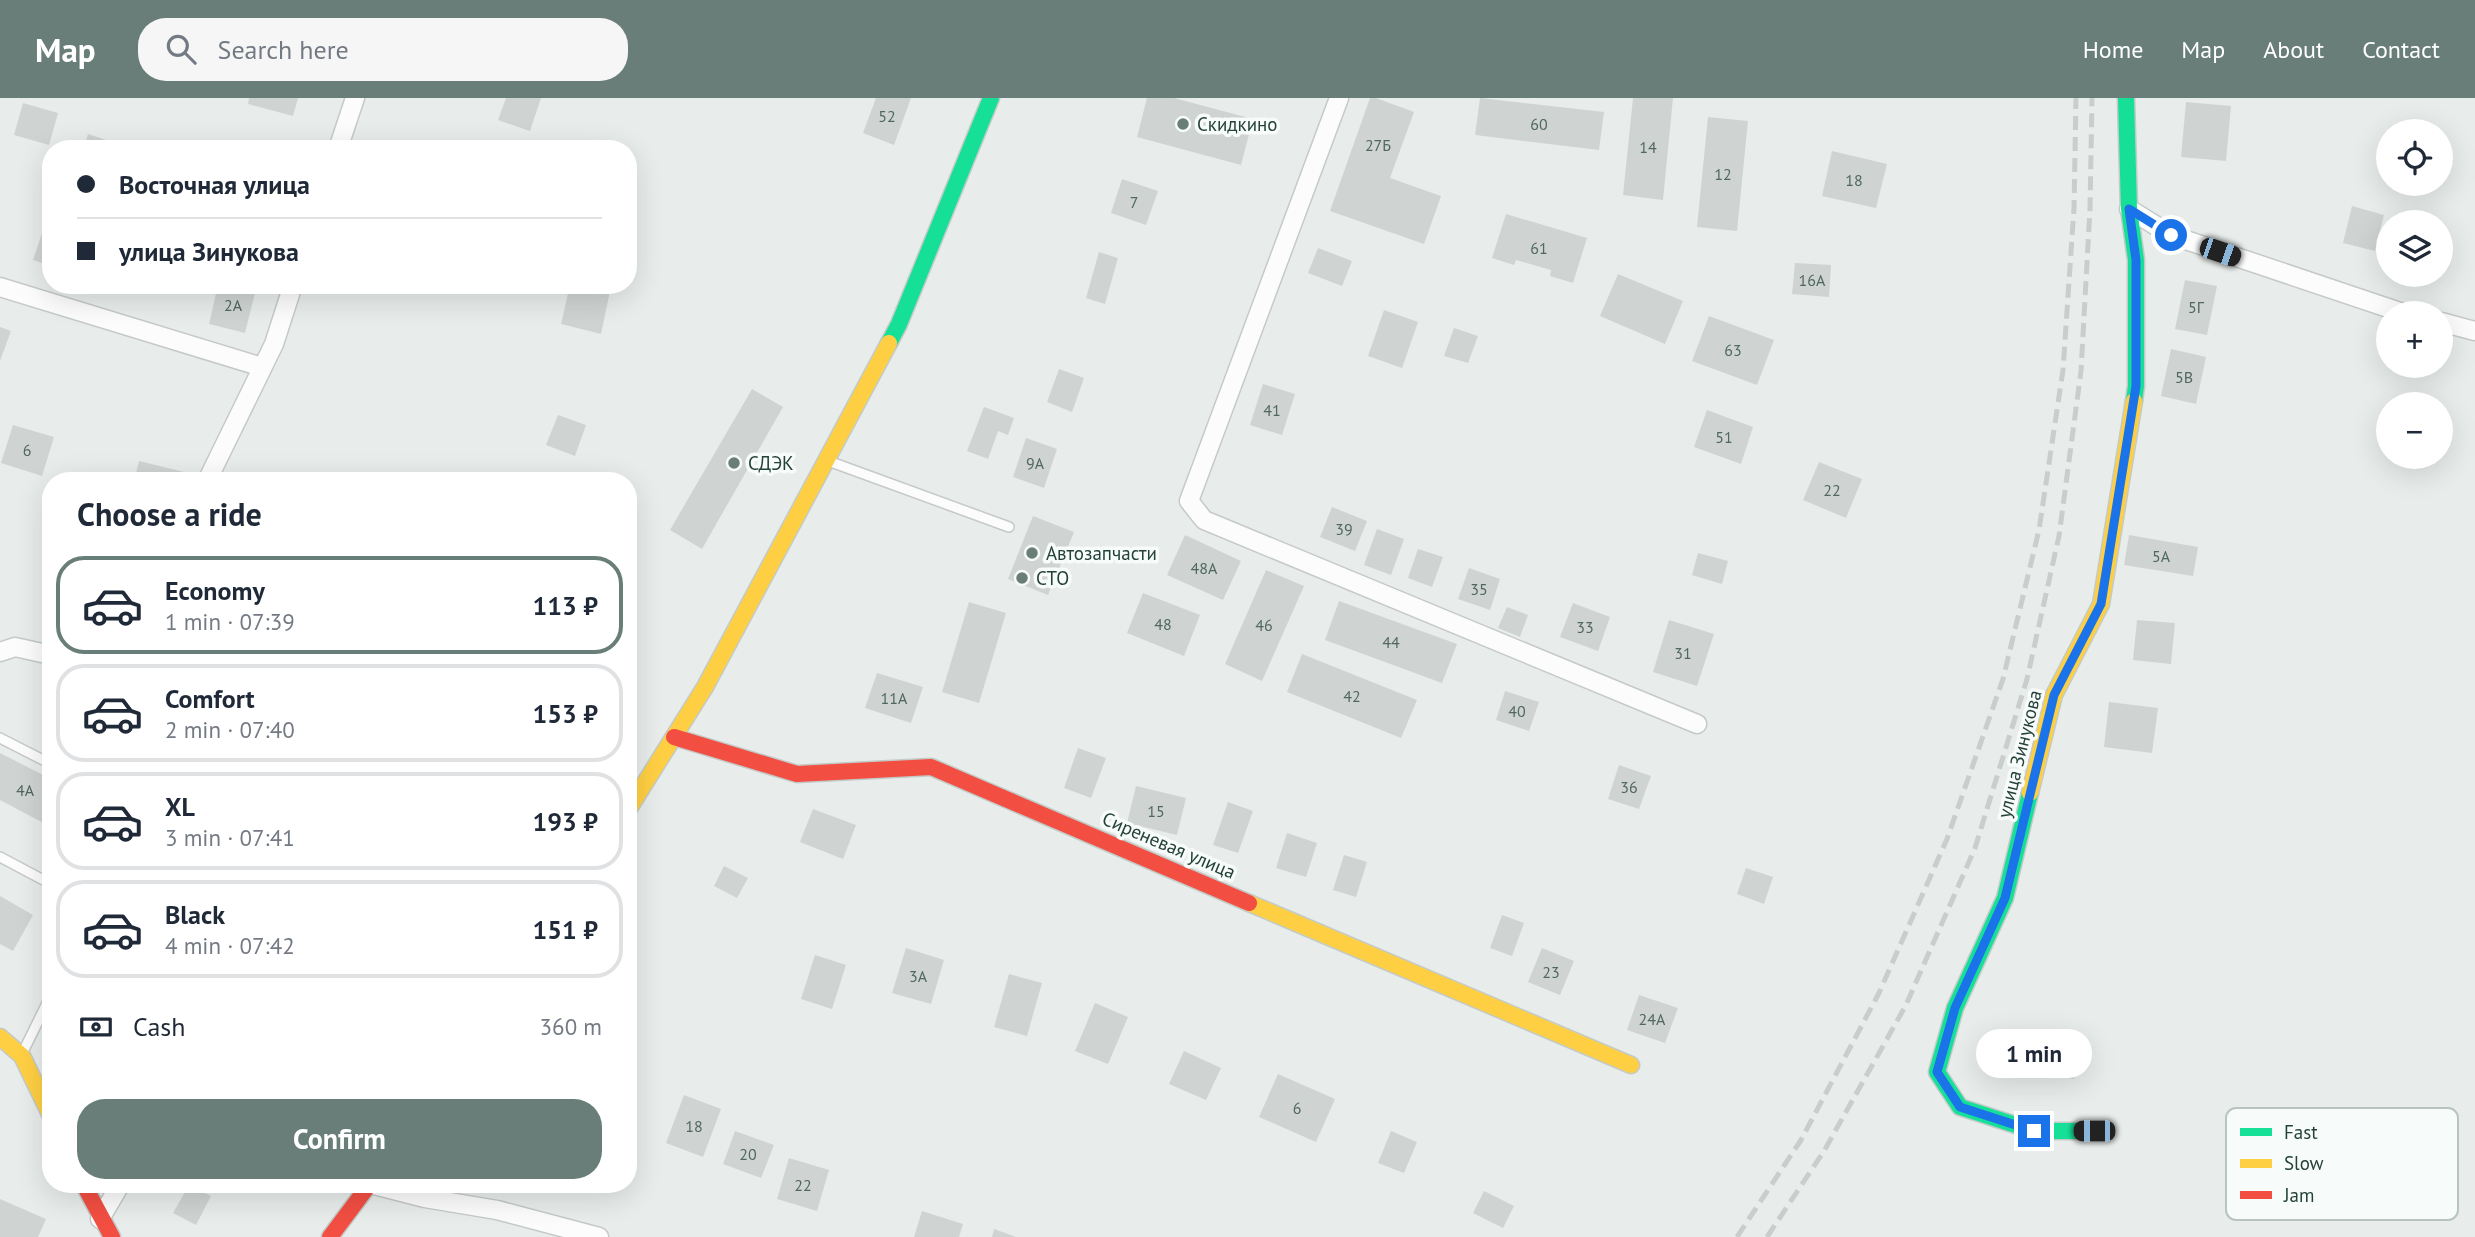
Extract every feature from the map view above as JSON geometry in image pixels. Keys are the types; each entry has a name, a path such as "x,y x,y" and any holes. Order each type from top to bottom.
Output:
{"street":[{"path":"341,140 355,98"},
{"path":"637,796 705,687 899,324 991,98"},
{"path":"1339,98 1189,501 1204,520 1697,724"},
{"name":"улица Зинукова","path":"2094,1131 2034,1131 1960,1107 1937,1072 1955,1008 2005,898 2054,695 2101,604 2136,386 2136,260 2129,209 2126,98"},
{"path":"2129,209 2171,235 2376,304"},
{"path":"0,287 262,367"},
{"path":"211,472 274,344 290,294"},
{"path":"2453,326 2475,331"},
{"path":"0,652 15,647 42,653"},
{"name":"Сиреневая улица","path":"674,737 797,774 931,767 1631,1065"},
{"path":"0,1037 22,1055 42,1097"},
{"path":"88,1193 112,1237"},
{"path":"100,1219 115,1193"},
{"path":"330,1237 366,1193"},
{"path":"405,1193 497,1210 599,1237"}],"lane":[{"path":"827,460 1009,527"},
{"path":"0,738 42,759"},
{"path":"0,858 42,879"},
{"path":"22,1055 42,1014"}],"building":[{"path":"249,98 298,98 293,116 248,104"},
{"path":"506,98 541,98 530,131 498,120"},
{"path":"876,98 911,98 894,145 863,133"},
{"path":"1147,98 1174,98 1253,119 1241,165 1137,137"},
{"path":"1370,98 1414,112 1390,178 1441,196 1424,244 1330,211"},
{"path":"1480,98 1604,112 1599,150 1475,135"},
{"path":"1633,98 1673,98 1663,200 1623,195"},
{"path":"2186,102 2231,106 2226,161 2181,157"},
{"path":"23,103 58,113 50,140 42,140 42,143 14,135"},
{"path":"1708,117 1748,121 1737,231 1697,227"},
{"path":"88,134 106,140 86,140"},
{"path":"1832,151 1887,164 1876,208 1822,196"},
{"path":"1122,179 1158,191 1146,225 1111,213"},
{"path":"2352,206 2376,213 2375,251 2343,243"},
{"path":"1506,214 1587,238 1573,283 1550,276 1551,270 1516,260 1514,265 1492,258"},
{"path":"42,233 42,263 33,260"},
{"path":"1318,248 1352,261 1342,286 1308,273"},
{"path":"1099,252 1118,258 1105,304 1086,298"},
{"path":"1795,263 1831,265 1829,297 1792,294"},
{"path":"1618,274 1683,301 1665,344 1600,316"},
{"path":"2185,280 2217,286 2207,335 2175,329"},
{"path":"216,294 255,294 245,333 209,324"},
{"path":"568,294 609,294 601,334 561,324"},
{"path":"1384,310 1418,322 1402,368 1368,356"},
{"path":"1709,316 1774,340 1757,385 1692,361"},
{"path":"0,327 11,331 0,361"},
{"path":"1454,328 1478,336 1468,363 1444,356"},
{"path":"2171,349 2206,357 2196,404 2161,396"},
{"path":"1059,369 1084,378 1072,412 1047,402"},
{"path":"1263,384 1295,394 1282,435 1250,425"},
{"path":"752,389 783,407 702,549 670,530"},
{"path":"984,407 1014,418 1008,435 998,431 988,459 967,451"},
{"path":"1707,410 1753,427 1741,464 1694,447"},
{"path":"558,415 586,425 575,456 546,445"},
{"path":"13,425 54,437 42,476 1,463"},
{"path":"1026,438 1057,449 1044,488 1013,477"},
{"path":"139,461 184,472 136,472"},
{"path":"1819,462 1862,479 1846,518 1803,500"},
{"path":"1332,507 1367,521 1355,551 1320,537"},
{"path":"1033,516 1074,532 1048,595 1008,579"},
{"path":"1377,529 1404,539 1391,575 1364,565"},
{"path":"1185,535 1241,561 1223,600 1167,575"},
{"path":"2129,535 2198,547 2193,576 2124,565"},
{"path":"1418,549 1443,557 1432,587 1408,578"},
{"path":"1698,553 1728,561 1722,584 1692,575"},
{"path":"1469,568 1500,579 1490,610 1458,599"},
{"path":"1266,570 1304,586 1262,681 1225,664"},
{"path":"1143,593 1200,615 1184,656 1127,633"},
{"path":"1339,601 1457,644 1442,683 1325,640"},
{"path":"969,602 1006,613 979,703 942,692"},
{"path":"1573,603 1610,617 1598,651 1560,637"},
{"path":"1507,607 1528,615 1520,637 1498,628"},
{"path":"1669,620 1714,634 1697,686 1653,672"},
{"path":"2137,620 2175,623 2171,664 2133,660"},
{"path":"1302,654 1417,700 1401,738 1287,692"},
{"path":"877,673 923,687 911,723 865,708"},
{"path":"1505,691 1539,702 1529,731 1496,720"},
{"path":"2109,702 2158,708 2152,753 2104,747"},
{"path":"1078,748 1106,758 1091,798 1064,788"},
{"path":"0,753 42,774 42,822 0,800"},
{"path":"1619,765 1651,776 1639,809 1608,799"},
{"path":"1136,786 1186,798 1177,835 1127,823"},
{"path":"1228,802 1253,811 1238,853 1213,845"},
{"path":"813,809 856,825 843,859 800,842"},
{"path":"1287,833 1317,843 1306,877 1276,868"},
{"path":"1344,855 1367,862 1356,897 1333,890"},
{"path":"724,866 748,878 737,898 714,886"},
{"path":"1746,868 1773,877 1764,904 1737,894"},
{"path":"0,896 33,915 13,951 0,944"},
{"path":"1502,915 1524,923 1512,956 1490,948"},
{"path":"906,948 944,960 931,1004 892,993"},
{"path":"1542,948 1574,961 1560,995 1528,982"},
{"path":"815,955 846,965 832,1009 801,999"},
{"path":"1009,974 1042,983 1027,1036 994,1027"},
{"path":"1639,995 1678,1008 1665,1043 1627,1030"},
{"path":"1095,1003 1128,1017 1108,1064 1075,1051"},
{"path":"2035,1030 2081,1037 2074,1079 2028,1072"},
{"path":"1184,1051 1221,1068 1206,1100 1169,1084"},
{"path":"1278,1074 1335,1099 1316,1142 1259,1117"},
{"path":"684,1095 721,1109 703,1157 666,1143"},
{"path":"735,1131 774,1145 761,1178 723,1164"},
{"path":"1391,1131 1417,1142 1404,1173 1378,1163"},
{"path":"789,1158 829,1170 817,1211 777,1199"},
{"path":"1484,1191 1514,1206 1503,1228 1473,1213"},
{"path":"184,1193 205,1193 211,1196 196,1225 173,1213"},
{"path":"0,1199 46,1219 38,1237 0,1237"},
{"path":"922,1211 963,1224 959,1237 914,1237"},
{"path":"994,1229 1016,1237 992,1237"}],"railway":[{"path":"1737,1237 1801,1140 1879,993 1947,839 2003,679 2039,530 2063,370 2074,208 2076,98"},
{"path":"1767,1237 1824,1151 1906,1005 1975,848 2027,679 2059,536 2081,371 2090,209 2092,98"}],"traffic: fast":[{"path":"889,343 991,98"},
{"path":"2126,98 2129,209 2136,260 2134,401"},
{"path":"2030,793 2005,898 1955,1008 1937,1072 1960,1107 2034,1131 2094,1131"}],"traffic: slow":[{"path":"637,796 705,687 889,343"},
{"path":"2030,793 2054,695 2101,604 2134,401"},
{"path":"1249,903 1631,1065"},
{"path":"0,1037 22,1056 42,1097"}],"traffic: jam":[{"path":"674,737 797,774 931,767 1249,903"},
{"path":"88,1193 112,1237"},
{"path":"330,1237 363,1193"}],"place":[{"name":"Скидкино","path":"1183,124"},
{"name":"СДЭК","path":"734,463"},
{"name":"Автозапчасти","path":"1032,553"},
{"name":"СТО","path":"1022,578"}],"route":[{"path":"2034,1131 1960,1107 1937,1072 1955,1008 2005,898 2054,695 2101,604 2136,386 2136,260 2129,209 2171,235"}]}
